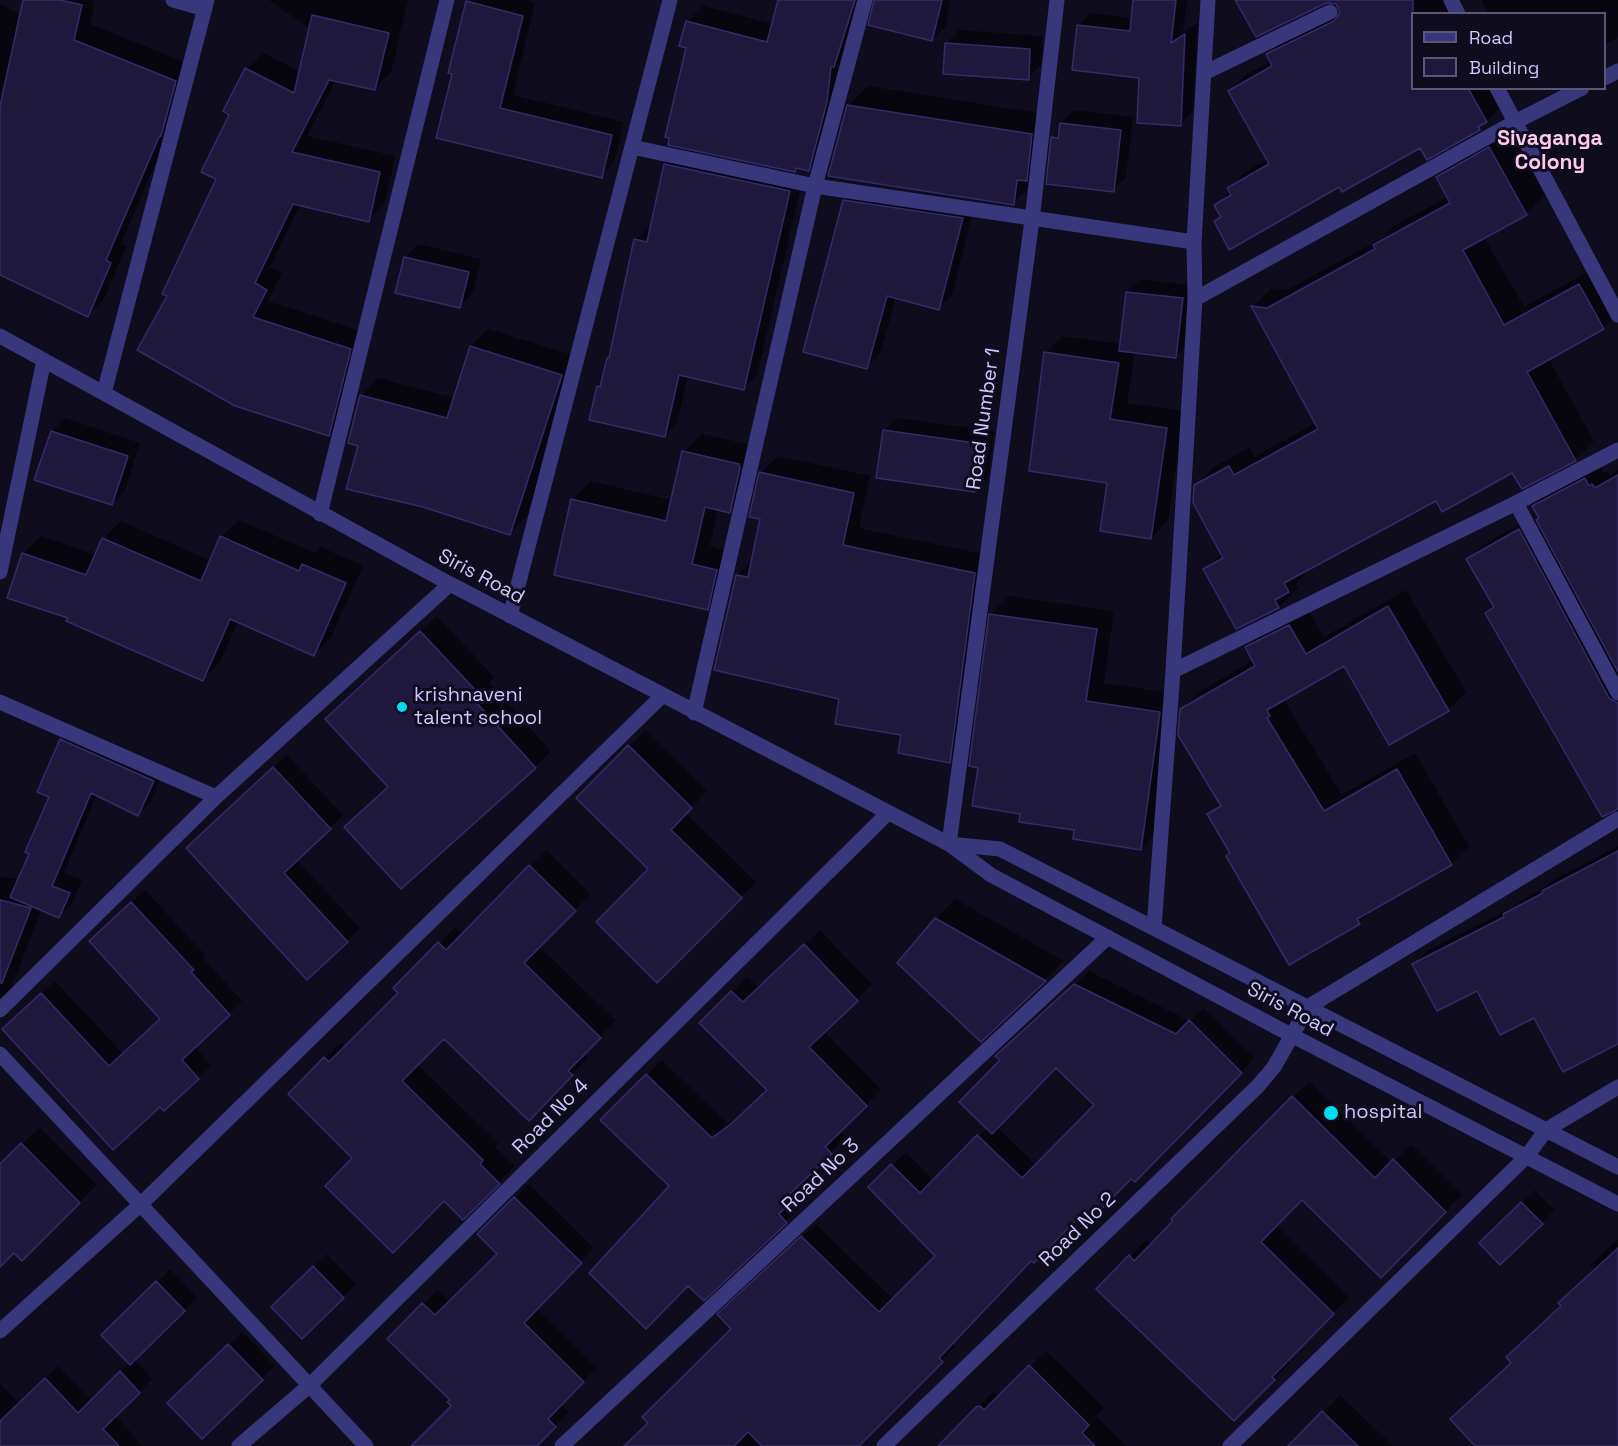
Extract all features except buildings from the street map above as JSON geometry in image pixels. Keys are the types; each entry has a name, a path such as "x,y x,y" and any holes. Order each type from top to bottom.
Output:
{"street":[{"path":"104,393 206,4 173,0"},
{"path":"320,514 447,0"},
{"path":"510,616 670,0"},
{"path":"694,713 815,186 865,0"},
{"name":"Road Number 1","path":"949,844 1032,219 1057,0"},
{"path":"1154,928 1173,671 1195,299 1194,242 1208,0"},
{"path":"1204,73 1330,12"},
{"path":"1498,90 1618,315"},
{"path":"1195,299 1515,122 1578,90"},
{"path":"632,147 815,186 1194,242"},
{"name":"Siris Road","path":"0,336 450,584 949,844 991,875 1291,1035 1618,1203"},
{"path":"0,572 44,360"},
{"path":"1173,671 1516,503 1618,450"},
{"path":"1516,503 1618,693"},
{"path":"0,1010 216,797 450,584"},
{"path":"0,1331 141,1204 662,696"},
{"path":"0,702 216,797"},
{"name":"Road No 4","path":"239,1446 310,1385 888,813"},
{"path":"1308,1008 1618,819"},
{"name":"Siris Road","path":"949,844 1000,849 1618,1167"},
{"name":"Road No 3","path":"561,1446 1108,937"},
{"name":"Road No 2","path":"884,1446 1258,1086 1274,1067 1308,1008"},
{"path":"0,1054 366,1446"},
{"path":"1230,1446 1527,1156 1546,1130 1618,1087"}],"place":[{"name":"krishnaveni talent school","path":"402,707"},
{"name":"hospital","path":"1331,1113"}],"district":[{"name":"Sivaganga Colony","path":"1550,151"}]}
